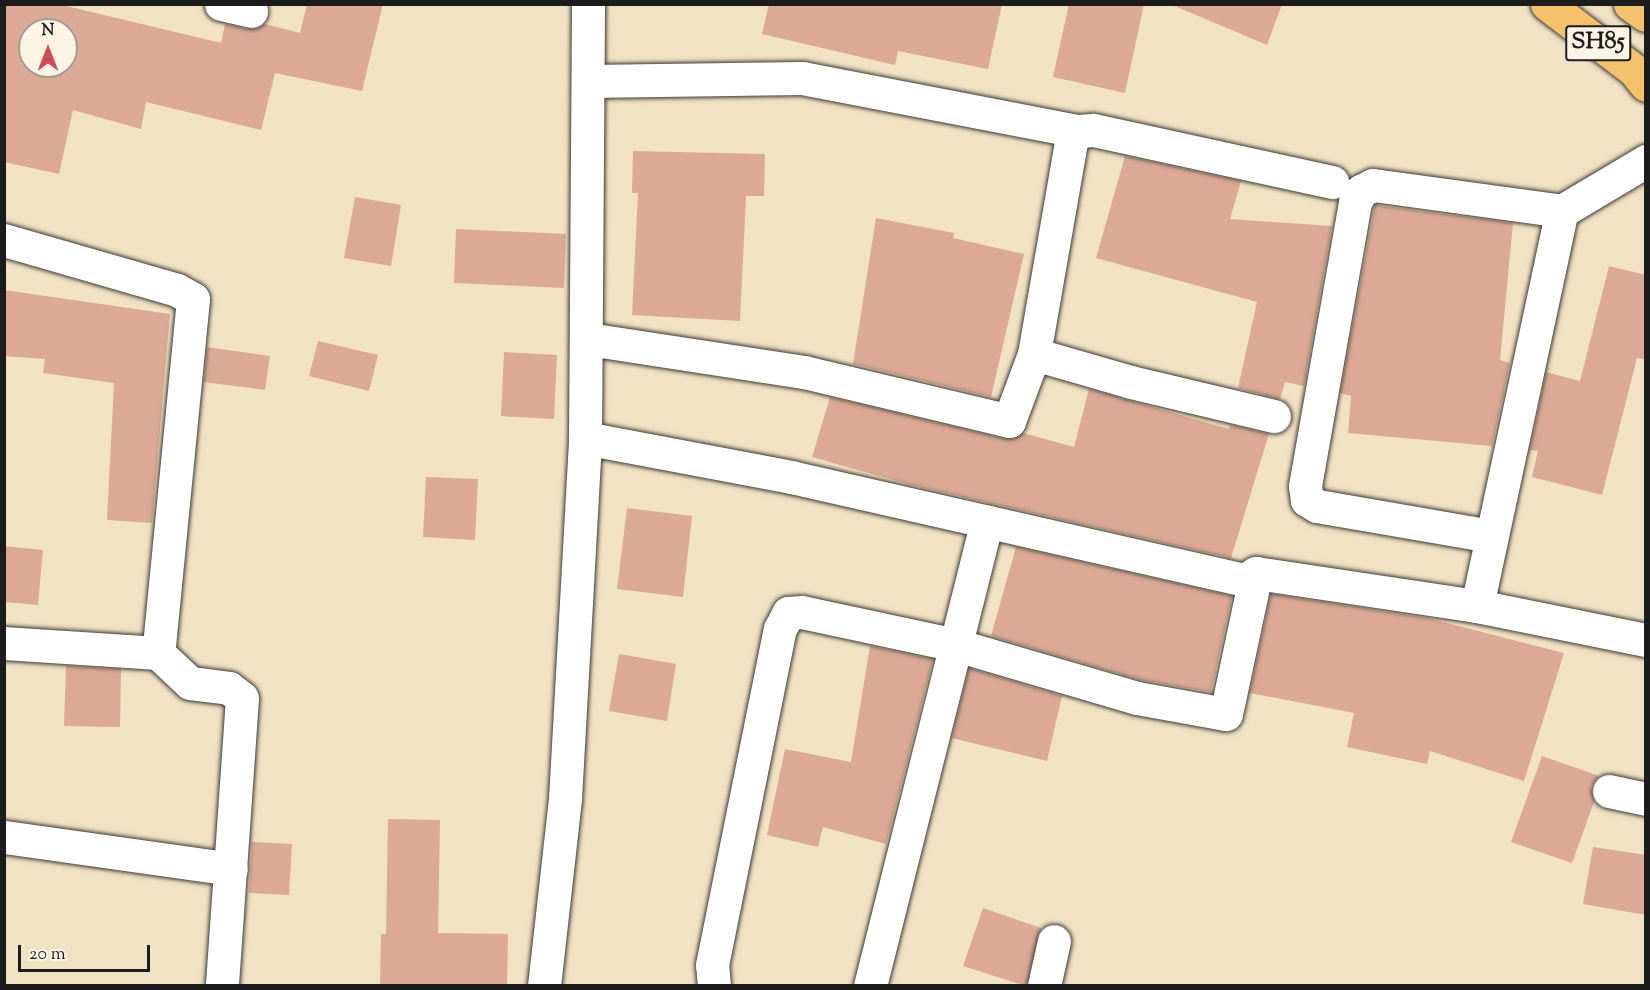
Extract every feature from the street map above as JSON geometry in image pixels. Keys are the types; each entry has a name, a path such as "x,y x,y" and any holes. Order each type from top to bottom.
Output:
{"main road":[{"name":"SH85","path":"1547,4 1634,70 1646,86"},
{"name":"SH85","path":"1630,4 1646,15"}],"street":[{"path":"544,986 565,799 585,438 588,339 588,4"},
{"path":"588,81 802,78 1078,131 1093,130 1332,182"},
{"path":"588,339 804,372 1009,421 1034,354 1071,141 1078,131"},
{"path":"1491,536 1317,506 1307,500 1305,486 1355,202 1361,191 1373,185 1562,211 1646,161"},
{"path":"1477,606 1562,211"},
{"path":"4,240 177,290 193,299 158,653"},
{"path":"1034,354 1131,382 1274,416"},
{"path":"585,438 791,477 1244,580 1256,573 1477,606 1646,640"},
{"path":"870,986 987,521"},
{"path":"714,986 712,965 780,629 788,613 802,612 956,645 1137,698 1226,714 1256,573"},
{"path":"4,643 158,653 190,683 229,688 242,698 222,986"},
{"path":"1609,791 1646,799"},
{"path":"4,837 231,869"},
{"path":"1044,986 1054,941"}],"building":[{"path":"4,4 58,4 221,43 225,24 247,29 265,24 300,33 307,4 383,4 362,91 275,73 261,130 146,102 141,129 73,110 59,174 4,162"},
{"path":"769,4 1002,4 988,69 898,51 895,65 762,34"},
{"path":"1069,4 1144,4 1125,93 1053,77"},
{"path":"1170,4 1282,4 1267,45"},
{"path":"633,151 765,154 764,196 746,196 740,321 632,315 638,193 632,193"},
{"path":"1125,156 1241,181 1230,219 1332,226 1304,386 1285,382 1280,399 1238,388 1257,302 1096,258"},
{"path":"355,197 401,205 391,266 344,258"},
{"path":"1375,205 1513,223 1500,360 1510,363 1492,446 1348,433 1351,396 1340,393"},
{"path":"876,218 954,233 953,238 1024,254 991,397 853,364"},
{"path":"456,229 566,234 564,288 454,283"},
{"path":"1609,266 1646,275 1646,360 1637,358 1602,495 1532,477 1538,451 1530,450 1546,372 1580,381"},
{"path":"4,290 170,314 152,523 107,520 114,383 43,373 45,359 4,356"},
{"path":"318,341 378,355 369,391 309,376"},
{"path":"207,347 270,356 265,390 204,382"},
{"path":"504,352 557,355 554,419 501,416"},
{"path":"1089,389 1229,429 1230,425 1269,434 1231,558 911,485 812,457 830,397 1005,439 1023,433 1074,447"},
{"path":"426,477 478,479 475,540 423,537"},
{"path":"627,508 692,516 683,597 617,589"},
{"path":"4,546 43,550 38,605 4,602"},
{"path":"1016,547 1232,596 1211,692 1141,680 991,636"},
{"path":"1271,594 1427,618 1564,653 1524,781 1430,751 1427,764 1347,747 1354,713 1250,693"},
{"path":"870,646 933,659 886,844 823,827 818,847 767,835 785,749 851,762"},
{"path":"619,654 676,664 667,721 609,711"},
{"path":"66,666 121,669 120,727 64,726"},
{"path":"969,668 1062,696 1047,761 952,738"},
{"path":"1542,756 1599,776 1591,786 1594,802 1572,863 1511,842"},
{"path":"388,819 440,820 438,933 508,934 507,986 380,986 381,934 386,934"},
{"path":"252,842 292,844 289,895 249,893"},
{"path":"1593,847 1646,855 1646,915 1583,904"},
{"path":"983,908 1041,928 1026,986 963,966"}]}
